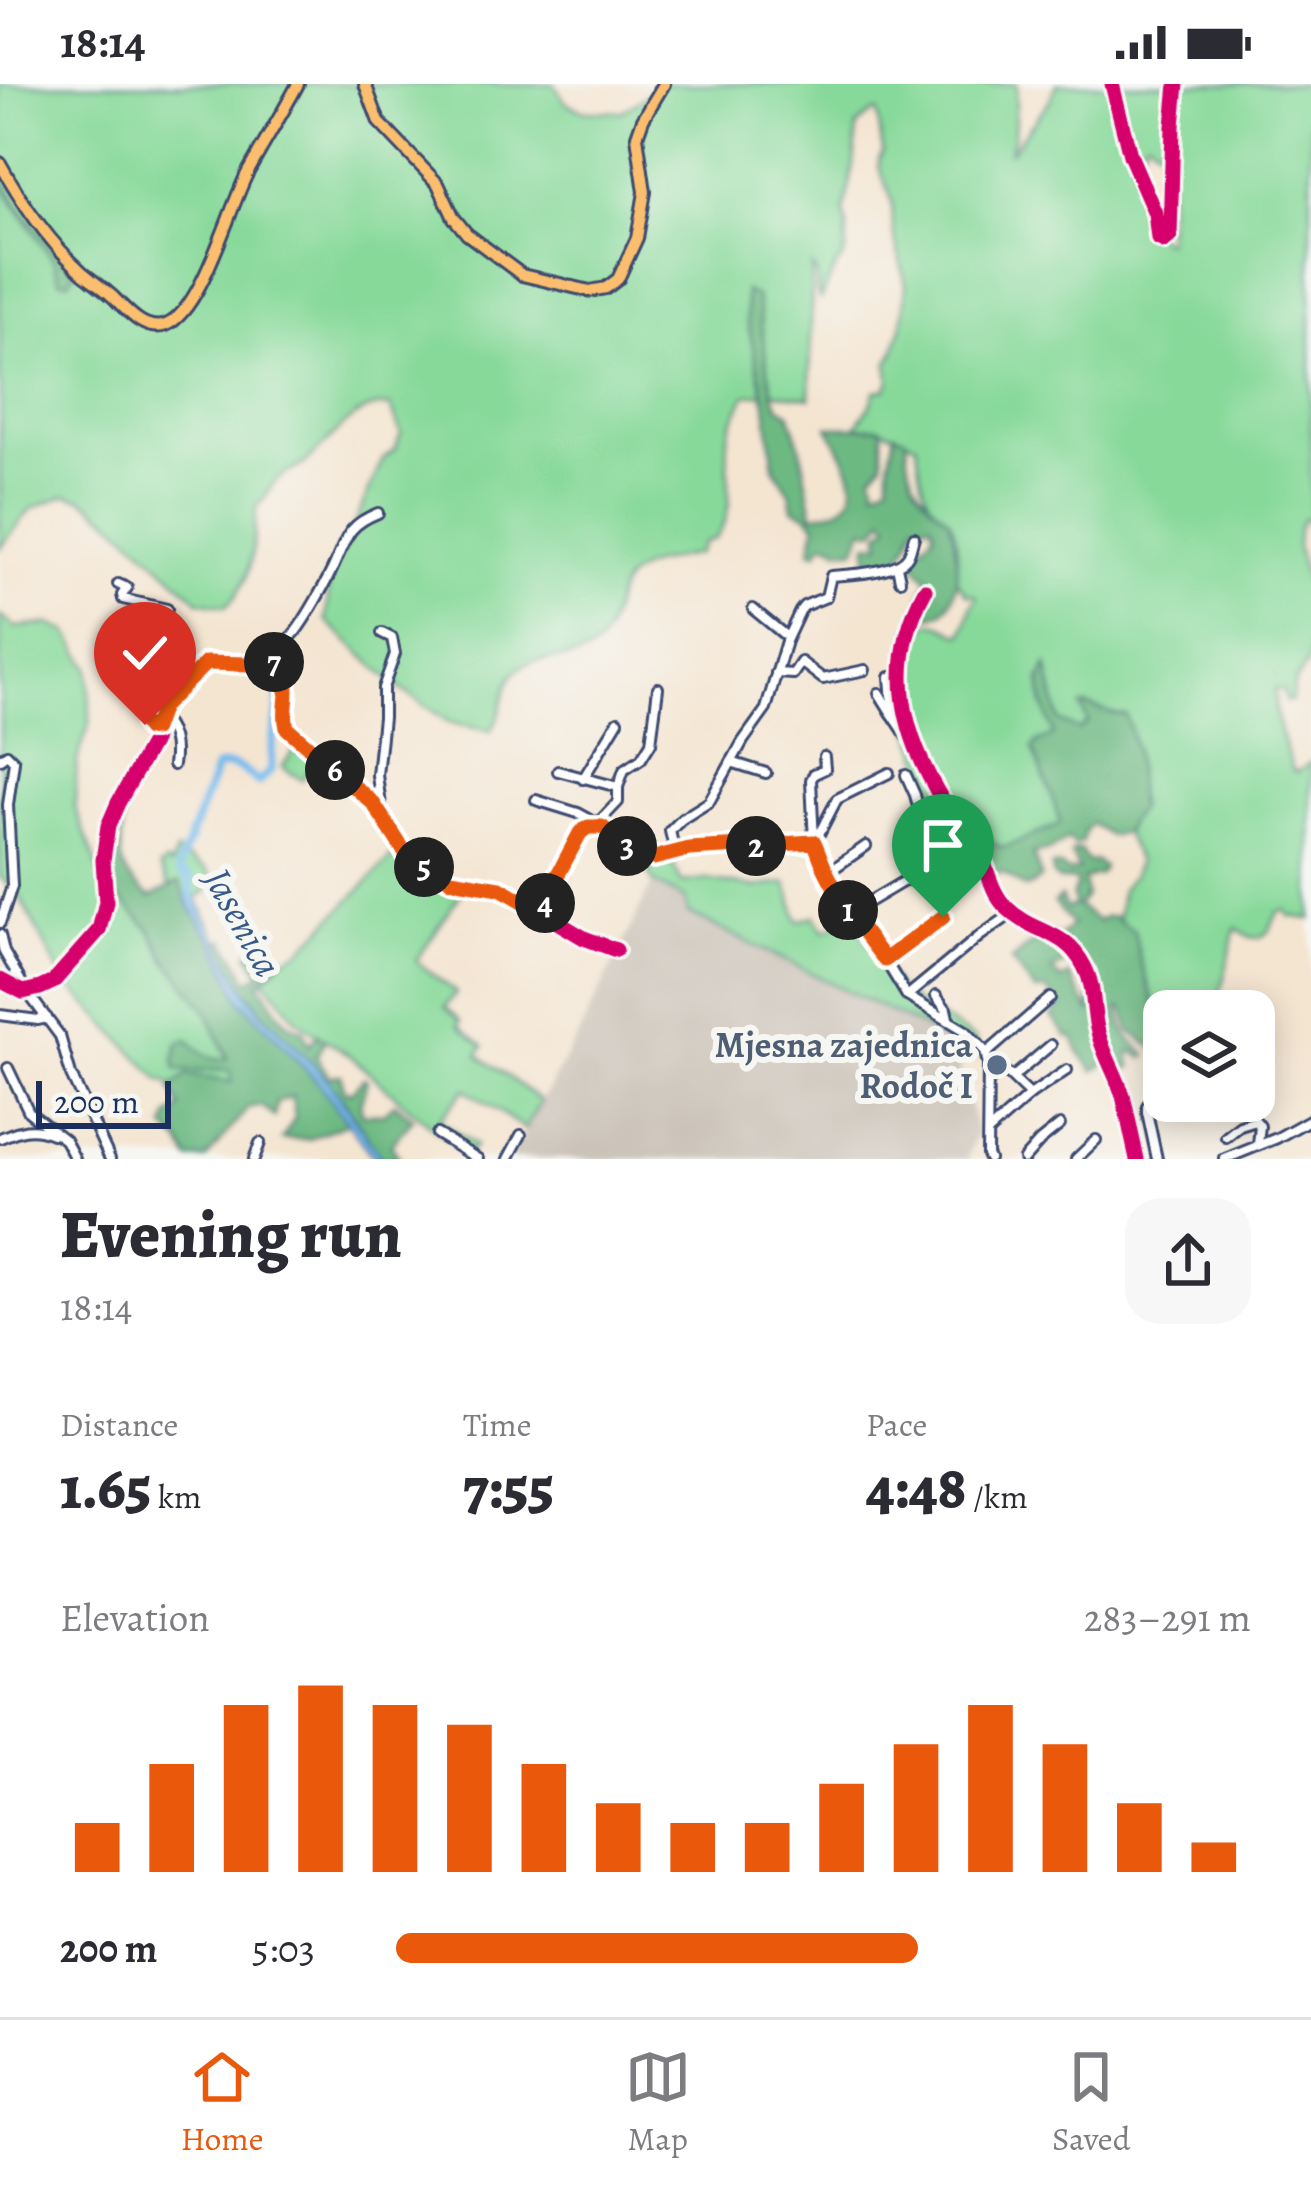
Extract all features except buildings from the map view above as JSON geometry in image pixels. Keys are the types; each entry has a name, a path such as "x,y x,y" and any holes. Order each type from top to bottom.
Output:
{"main road":[{"path":"0,163 28,209 74,264 142,322 163,326 179,315 205,274 245,178 298,84"},
{"path":"365,84 379,122 438,184 467,235 523,275 590,291 618,279 637,238 645,192 638,136 664,84"}],"street":[{"path":"1112,84 1130,155 1153,206 1158,238 1164,242 1170,236 1178,84"},
{"path":"241,664 276,649 295,634 326,582 346,535 378,513"},
{"path":"675,853 670,831 710,802 766,709 787,637 801,609 824,599 831,576 897,566 908,556 914,537"},
{"path":"897,566 900,580"},
{"path":"118,584 127,588 122,599 167,609 131,668 146,728 154,729 169,700 206,663 267,660 277,664 289,694 287,728 366,796 414,862 451,880 500,888 592,943 616,950"},
{"path":"913,745 903,705 902,674 913,614 926,590"},
{"path":"753,609 787,637"},
{"path":"382,633 392,638 394,654 382,688 377,775 383,818"},
{"path":"776,673 794,674 801,662 823,679 865,670"},
{"path":"893,715 889,680 903,705"},
{"path":"539,910 580,833 598,825 618,802 624,770 644,755 651,742 658,688"},
{"path":"879,693 983,860 1000,901 1045,933 1065,939 1083,963 1097,1030 1122,1092 1137,1159"},
{"path":"158,719 166,724 173,742 173,765"},
{"path":"0,980 27,992 52,982 99,930 106,902 108,826 146,755 158,719"},
{"path":"583,778 618,721"},
{"path":"0,759 7,754 14,761 8,805 12,886 0,923"},
{"path":"814,842 811,780 825,769 824,757"},
{"path":"731,763 766,773"},
{"path":"558,771 618,787"},
{"path":"814,842 837,799 889,773"},
{"path":"906,776 928,826 957,837 983,860"},
{"path":"536,800 578,813 642,856 662,858 696,848 818,845 827,873 850,913 907,996 977,1040 986,1054 989,1159"},
{"path":"827,873 866,846"},
{"path":"850,913 926,868 960,863"},
{"path":"907,996 1013,914"},
{"path":"885,960 943,917"},
{"path":"0,935 4,952 27,992 60,1036 70,1075 110,1159"},
{"path":"936,995 948,1020"},
{"path":"986,1054 1050,998"},
{"path":"0,1015 48,1018"},
{"path":"1013,1077 1051,1046"},
{"path":"8,1068 29,1112 64,1140 75,1159"},
{"path":"987,1133 1067,1070"},
{"path":"988,1083 1002,1072 1030,1095"},
{"path":"1225,1159 1311,1119"},
{"path":"1226,1136 1256,1121 1258,1144"},
{"path":"1149,1122 1156,1159"},
{"path":"1024,1159 1060,1125"},
{"path":"0,1138 34,1127 64,1140"},
{"path":"437,1134 478,1159"},
{"path":"508,1159 521,1135"},
{"path":"1076,1159 1096,1140"},
{"path":"254,1159 260,1143"}],"shaded area":[{"path":"653,882 964,1049 959,1081 977,1134 967,1157 972,1159 509,1159 580,1032"}],"green space":[{"path":"0,84 554,84 566,103 585,111 621,112 664,84 1017,84 1009,153 1057,84 1311,84 1311,534 1307,518 1302,520 1297,546 1311,588 1311,647 1291,701 1286,702 1282,690 1275,689 1275,700 1293,770 1298,772 1311,762 1311,919 1289,916 1286,910 1278,912 1260,938 1236,928 1221,990 1150,990 1134,932 1118,920 1121,889 1138,862 1125,833 1138,810 1135,749 1126,716 1087,705 1081,707 1088,722 1078,731 1059,721 1048,669 1040,679 1043,705 1054,732 1038,742 1038,753 1060,824 1010,847 991,841 978,823 964,829 954,818 965,811 956,794 941,799 926,771 903,705 905,647 930,623 963,634 977,598 955,579 955,535 949,520 934,510 927,495 917,444 879,427 855,428 875,391 887,389 888,363 902,327 906,285 893,231 892,200 879,167 883,152 877,112 857,127 844,212 846,248 820,299 812,267 810,398 773,392 746,395 729,432 729,500 715,539 703,542 697,554 649,566 625,581 605,635 589,652 518,669 491,731 450,723 394,684 326,621 329,582 383,459 395,449 401,434 391,407 366,410 354,417 305,463 273,484 256,506 247,573 226,606 199,601 83,499 66,495 31,509 0,548","holes":["1173,133 1166,241 1158,238 1152,206 1131,155 1138,157 1148,139 1159,149 1165,134"]},
{"path":"0,172 20,207 75,272 69,281 60,280 53,260 0,183"},
{"path":"745,291 756,296 772,387 780,407 789,412 800,445 813,514 846,504 852,494 850,469 828,427 879,427 883,429 883,462 873,474 876,489 889,482 895,433 907,439 909,466 917,485 949,519 957,563 954,594 938,614 924,616 905,647 928,578 910,559 934,532 932,523 916,523 901,555 868,568 868,543 881,543 880,532 890,525 885,517 874,531 864,528 855,549 837,549 824,542 817,552 811,550 816,525 793,508 790,492 774,468"},
{"path":"0,616 15,627 50,624 68,632 89,667 90,722 77,761 75,807 104,883 150,929 168,962 206,1009 228,1059 232,1083 216,1101 160,1080 62,978 20,897 0,877"},
{"path":"1047,666 1059,721 1079,730 1088,722 1081,706 1126,715 1135,749 1138,810 1125,833 1109,836 1092,824 1082,842 1074,845 1068,839 1033,854 1041,877 1025,888 1002,872 991,878 976,846 991,843 1004,848 1060,824 1033,748 1053,732 1041,690"},
{"path":"296,747 316,760 302,780 282,767"},
{"path":"121,805 122,859 130,878 151,897 180,882 240,999 350,1122 309,1139 282,1139 295,1118 292,1097 277,1102 274,1117 262,1106 249,1107 206,1159 189,1159 166,1128 169,1117 181,1108 170,1088 188,1075 232,1082 230,1071 177,1070 179,1043 187,1039 210,1057 228,1058 206,1009 168,962 150,929 109,888 113,820"},
{"path":"1075,850 1087,862 1103,867 1100,874 1084,879 1086,895 1078,907 1098,921 1118,916 1134,931 1150,990 1143,990 1143,1040 1130,1031 1119,1008 1127,1035 1143,1051 1143,1057 1131,1051 1132,1067 1115,1074 1109,1061 1094,1071 1074,1038 1052,1016 1061,1007 1046,990 1035,991 1011,961 1045,933 1059,937 1072,925 1054,903 1061,897 1066,909 1075,905 1072,896 1077,885 1075,880 1058,880 1052,867 1079,870 1071,854","holes":["1067,944 1088,975 1091,1014 1070,976 1061,980 1052,971 1069,961 1063,950"]},
{"path":"176,852 212,878 205,893 187,901 180,883 169,886 160,867 171,865"},
{"path":"397,852 436,878 465,887 416,961 456,993 445,1007 484,1046 478,1055 541,1101 525,1129 465,1089 439,1120 475,1145 469,1153 347,1053 300,1022 264,980 284,959 302,949"},
{"path":"670,859 682,883 707,880 754,887 787,883 798,921 815,916 824,931 851,917 903,994 976,1040 975,1059 952,1042 688,913 685,899 653,882 648,873 653,865"},
{"path":"224,939 250,980 261,973 248,954 256,948 266,963 284,959 259,983 282,1017 303,1030 309,1045 318,1034 325,1042 316,1056 329,1076 341,1075 344,1091 352,1091 364,1078 367,1081 360,1104 363,1114 383,1114 395,1103 413,1119 391,1144 400,1159 382,1159 344,1101 262,1012 219,942"}],"water":[{"path":"196,898 240,982 262,1012 328,1080 382,1159 374,1159 319,1083 240,999 217,948 187,901"}],"waterway":[{"name":"Jasenica","path":"194,904 190,878 179,867 216,768 239,768 258,783 272,769 279,698 275,676"}],"cycle path":[{"path":"1112,84 1130,155 1155,213 1158,238 1164,241 1170,236 1177,84"},
{"path":"925,590 912,618 902,673 909,727 918,753 946,806 978,850 1001,901 1027,923 1067,945 1084,966 1099,1037 1123,1096 1137,1159"},
{"path":"0,980 23,992 53,982 99,930 106,902 103,860 108,826 153,741 162,707 208,662 267,660 277,665 289,694 287,728 373,803 408,858 451,880 500,888 584,938 616,950"}],"place":[{"name":"Mjesna zajednica Rodoč I","path":"997,1065"}],"route":[{"path":"145,725 154,729 162,707 206,663 270,660 277,664 287,688 287,728 373,803 408,857 451,880 500,888 539,910 580,833 588,827 608,830 638,855 654,858 689,849 814,842 850,913 885,960 943,917"}]}
